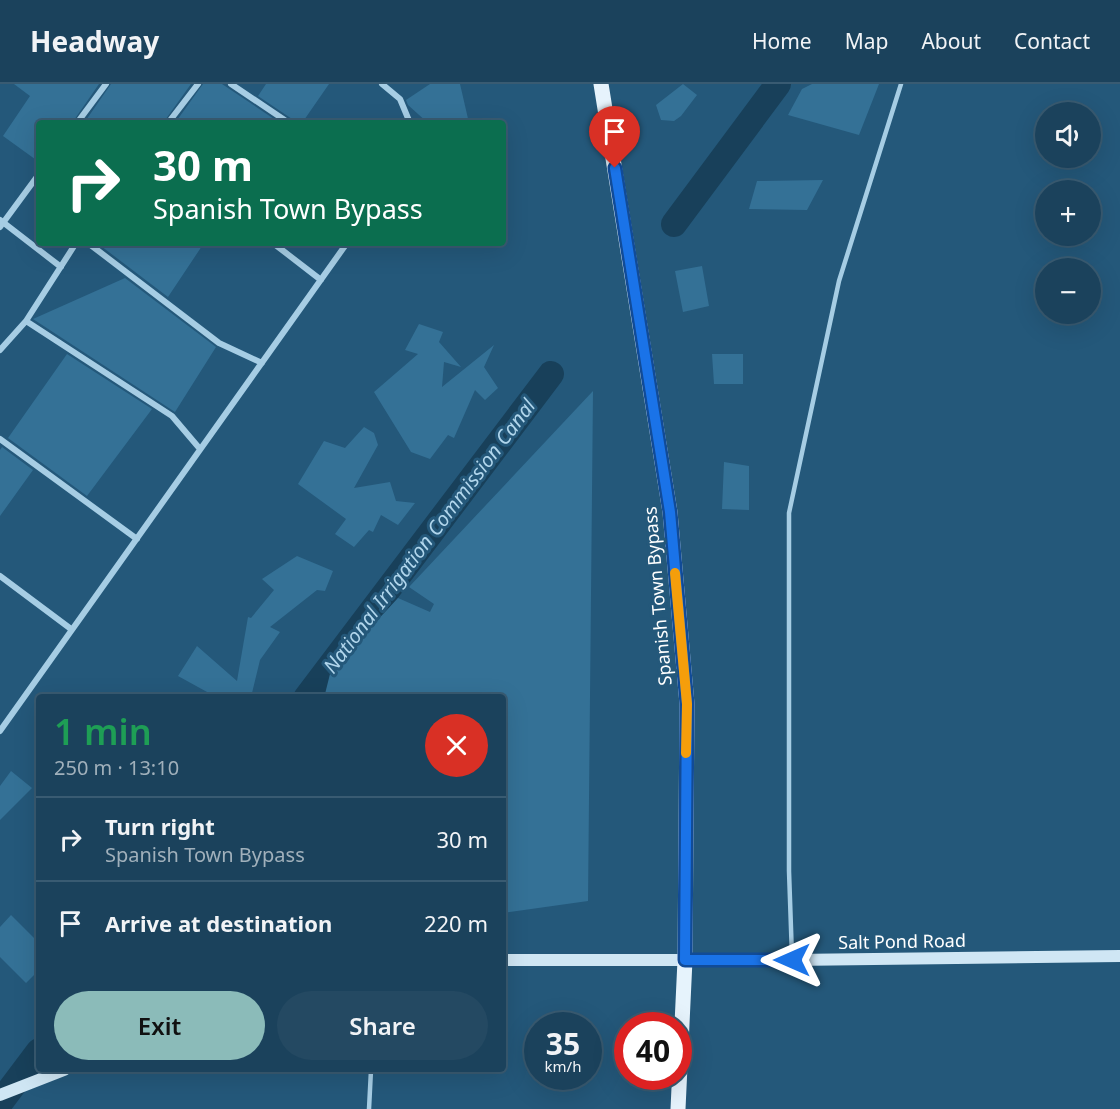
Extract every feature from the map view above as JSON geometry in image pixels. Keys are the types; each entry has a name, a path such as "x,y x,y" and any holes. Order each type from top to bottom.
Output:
{"main road":[{"name":"Spanish Town Bypass","path":"601,84 670,512 687,704 685,960 678,1109"}],"street":[{"path":"79,120 106,84"},
{"path":"170,120 198,84"},
{"path":"231,84 285,120"},
{"path":"382,84 400,99 409,120"},
{"path":"36,178 1,224 61,267"},
{"path":"0,350 26,321 74,246"},
{"path":"92,246 219,342 262,363"},
{"path":"277,246 321,280"},
{"path":"0,731 345,246"},
{"path":"26,321 172,416 200,449"},
{"path":"0,439 137,539"},
{"path":"0,576 71,629"},
{"name":"Salt Pond Road","path":"506,960 792,960 1120,956"},
{"path":"0,1095 59,1072"}],"lane":[{"path":"792,960 789,871 789,513 839,280 901,84"},
{"path":"369,1109 371,1072"}],"building":[{"path":"14,84 99,84 74,120 36,120 36,160 3,136 30,96"},
{"path":"111,84 191,84 165,120 86,120"},
{"path":"203,84 222,84 276,120 177,120"},
{"path":"266,84 329,84 304,120 292,120 258,96"},
{"path":"430,84 460,84 468,120 425,120 408,105 406,100"},
{"path":"683,84 697,95 681,116 674,121 661,120 656,105"},
{"path":"812,84 879,84 859,135 788,115 802,89"},
{"path":"823,180 807,210 749,209 757,181"},
{"path":"101,246 202,246 168,297"},
{"path":"702,266 709,306 683,312 675,271"},
{"path":"125,278 216,347 175,412 33,319"},
{"path":"419,324 443,332 439,342 461,367 444,362 442,387 494,345 484,367 498,388 485,400 475,390 454,438 448,435 430,459 411,452 374,392 418,354 405,350"},
{"path":"67,354 152,409 87,496 8,438"},
{"path":"712,354 743,354 743,384 714,384"},
{"path":"593,391 588,901 506,912 506,694 325,694 331,670 398,598 430,612 434,604 409,587"},
{"path":"364,427 374,433 378,445 354,488 390,482 396,501 415,503 398,525 381,515 373,532 369,530 354,547 335,534 346,519 298,484 324,441 345,448"},
{"path":"2,447 33,470 0,516 0,450"},
{"path":"724,462 749,466 749,510 722,509"},
{"path":"297,556 333,571 325,591 317,590 270,627 280,632 260,660 253,694 211,694 178,676 197,646 237,681 248,617 251,618 274,590 262,579"},
{"path":"11,771 32,788 0,820 0,786"},
{"path":"11,915 36,940 36,973 26,983 0,957 0,927"}],"waterway":[{"path":"674,224 778,84"},
{"name":"National Irrigation Commission Canal","path":"309,694 551,374"},
{"name":"National Irrigation Commission Canal","path":"0,1103 36,1055"}],"slow traffic":[{"path":"675,573 687,704 686,753"}],"route":[{"path":"615,168 670,512 687,704 685,960 792,960"}]}
